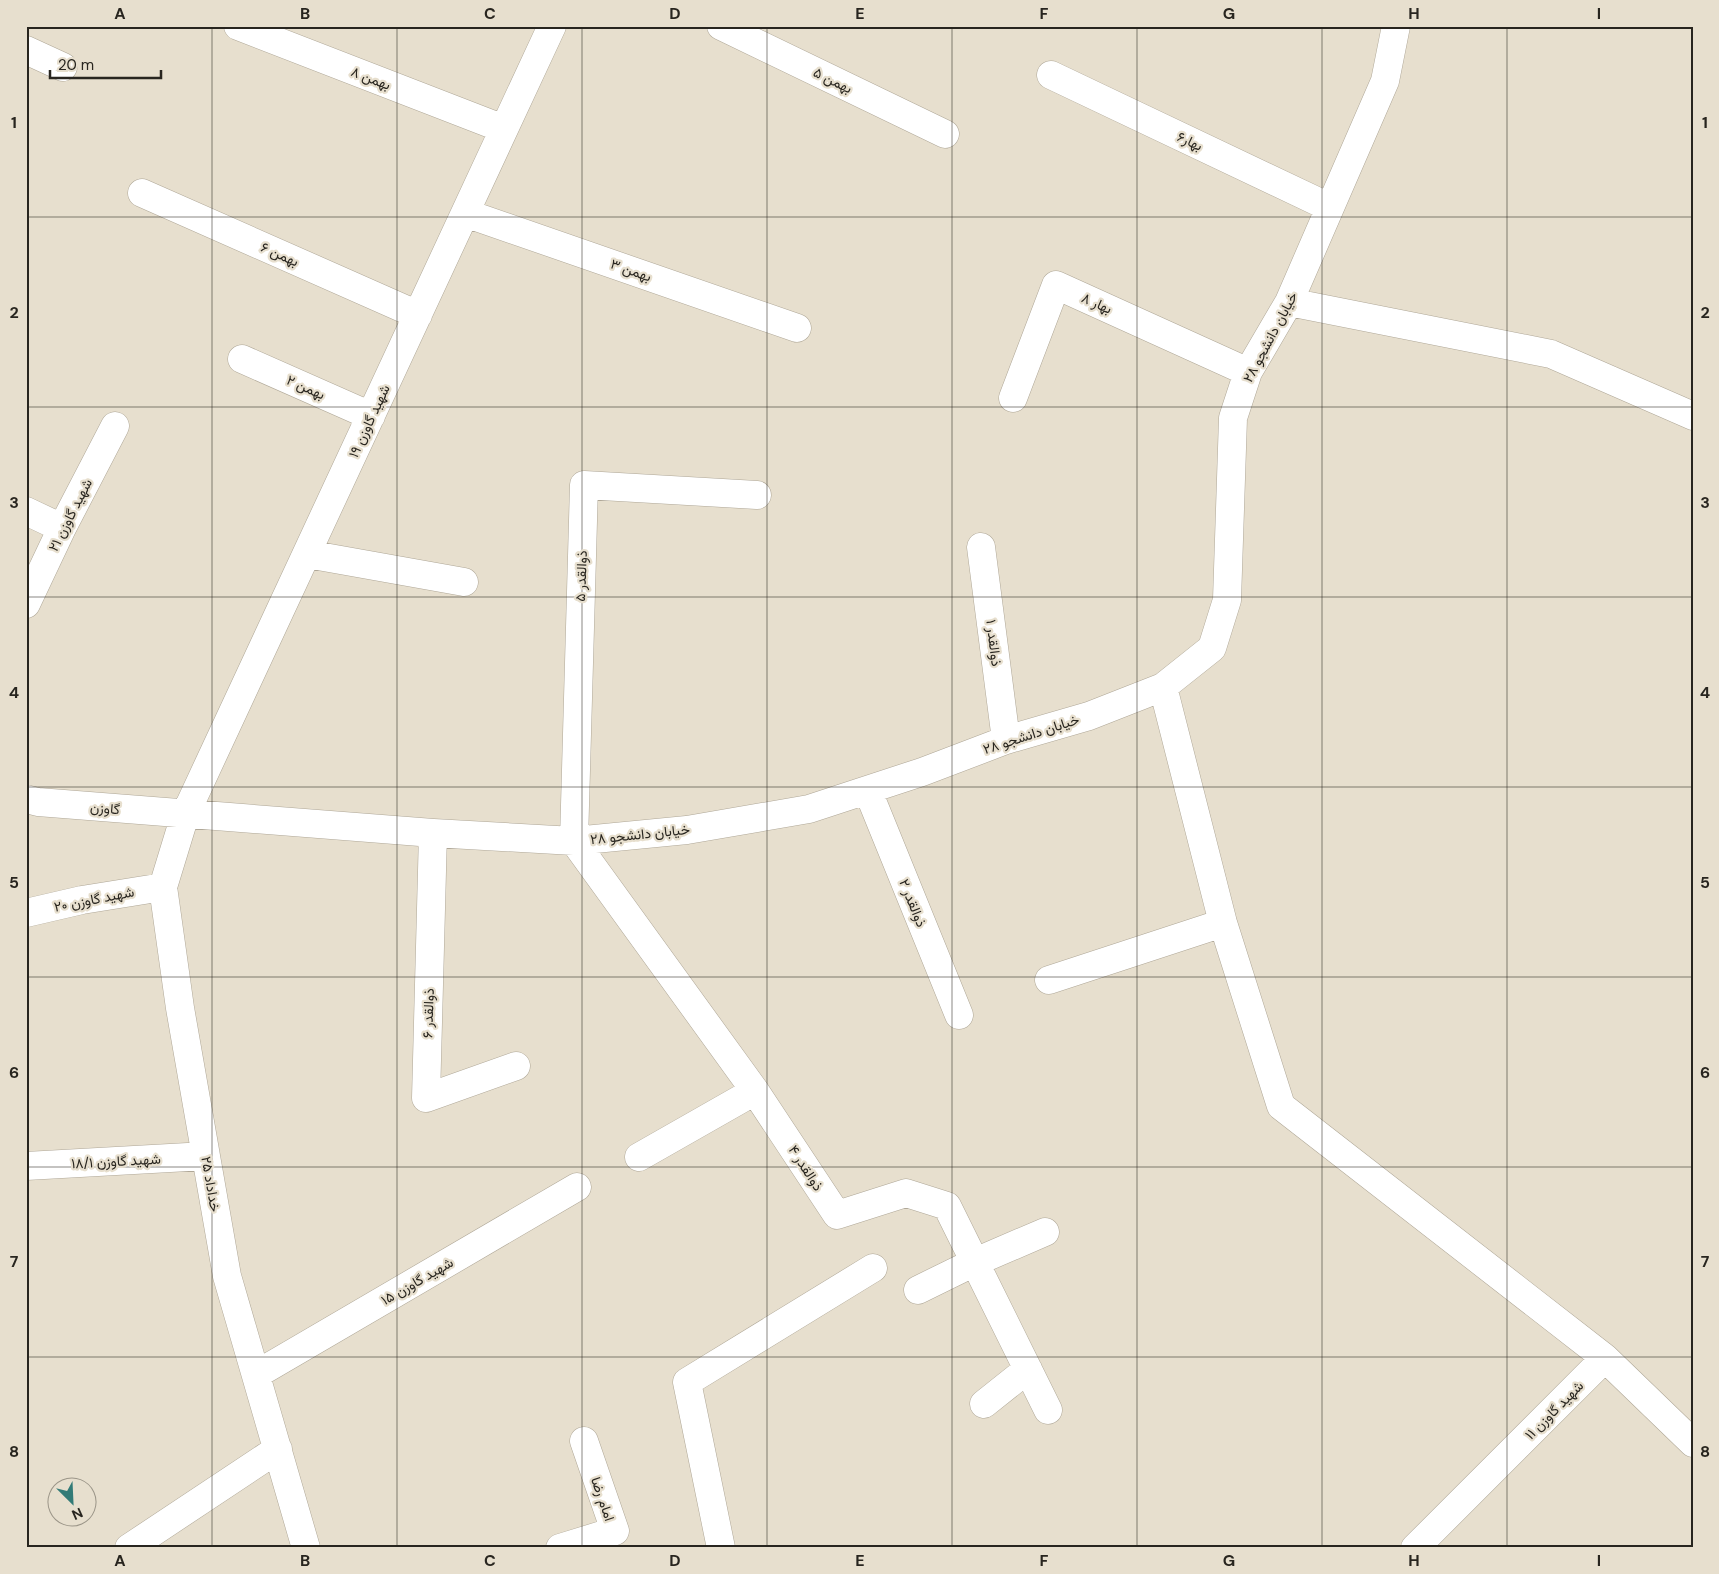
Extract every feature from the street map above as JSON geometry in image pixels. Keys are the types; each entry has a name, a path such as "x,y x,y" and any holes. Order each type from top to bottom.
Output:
{"street":[{"name":"بهمن ۸","path":"238,26 504,129"},
{"name":"شهید گاوزن ۱۹","path":"185,815 552,26"},
{"name":"بهمن ۵","path":"721,26 945,134"},
{"name":"خیابان دانشجو ۲۸","path":"185,815 574,841 687,830 809,809 868,791 1006,740 1089,716 1163,687 1212,648 1227,600 1233,418 1248,372 1289,302 1385,81 1396,26"},
{"path":"26,50 63,67"},
{"name":"بهار۶","path":"1050,75 1329,207"},
{"name":"بهمن ۶","path":"142,193 418,315"},
{"name":"بهمن ۳","path":"465,212 797,328"},
{"name":"بهار ۸","path":"1013,398 1056,285 1248,372"},
{"path":"1289,302 1551,354 1693,416"},
{"name":"بهمن ۲","path":"242,359 371,416"},
{"name":"شهید گاوزن ۲۱","path":"26,604 62,528 115,426"},
{"name":"ذوالقدر ۵","path":"574,841 584,486 757,495"},
{"path":"26,511 62,528"},
{"name":"ذوالقدر ۱","path":"981,547 1006,740"},
{"path":"307,554 464,582"},
{"path":"1163,687 1223,923 1281,1106 1605,1358 1693,1443"},
{"name":"ذوالقدر ۲","path":"868,791 959,1015"},
{"name":"گاوزن","path":"26,799 38,802 185,815"},
{"name":"خداداد ۲۵","path":"185,815 163,887 180,1008 227,1276 306,1548"},
{"name":"ذوالقدر ۶","path":"433,833 426,1098 516,1066"},
{"name":"ذوالقدر ۴","path":"574,841 755,1091 837,1215 906,1193 947,1206 1048,1410"},
{"name":"شهید گاوزن ۲۰","path":"26,914 82,900 163,887"},
{"path":"1050,980 1223,923"},
{"path":"639,1156 755,1091"},
{"name":"شهید گاوزن ۱۸/۱","path":"26,1166 206,1156"},
{"name":"شهید گاوزن ۱۵","path":"257,1374 576,1187"},
{"path":"918,1290 975,1262 1045,1232"},
{"path":"722,1548 687,1382 873,1268"},
{"name":"شهید گاوزن ۱۱","path":"1415,1548 1605,1358"},
{"path":"984,1404 1028,1369"},
{"name":"امام رضا","path":"560,1548 614,1531 584,1441"},
{"path":"129,1548 278,1449"}]}
